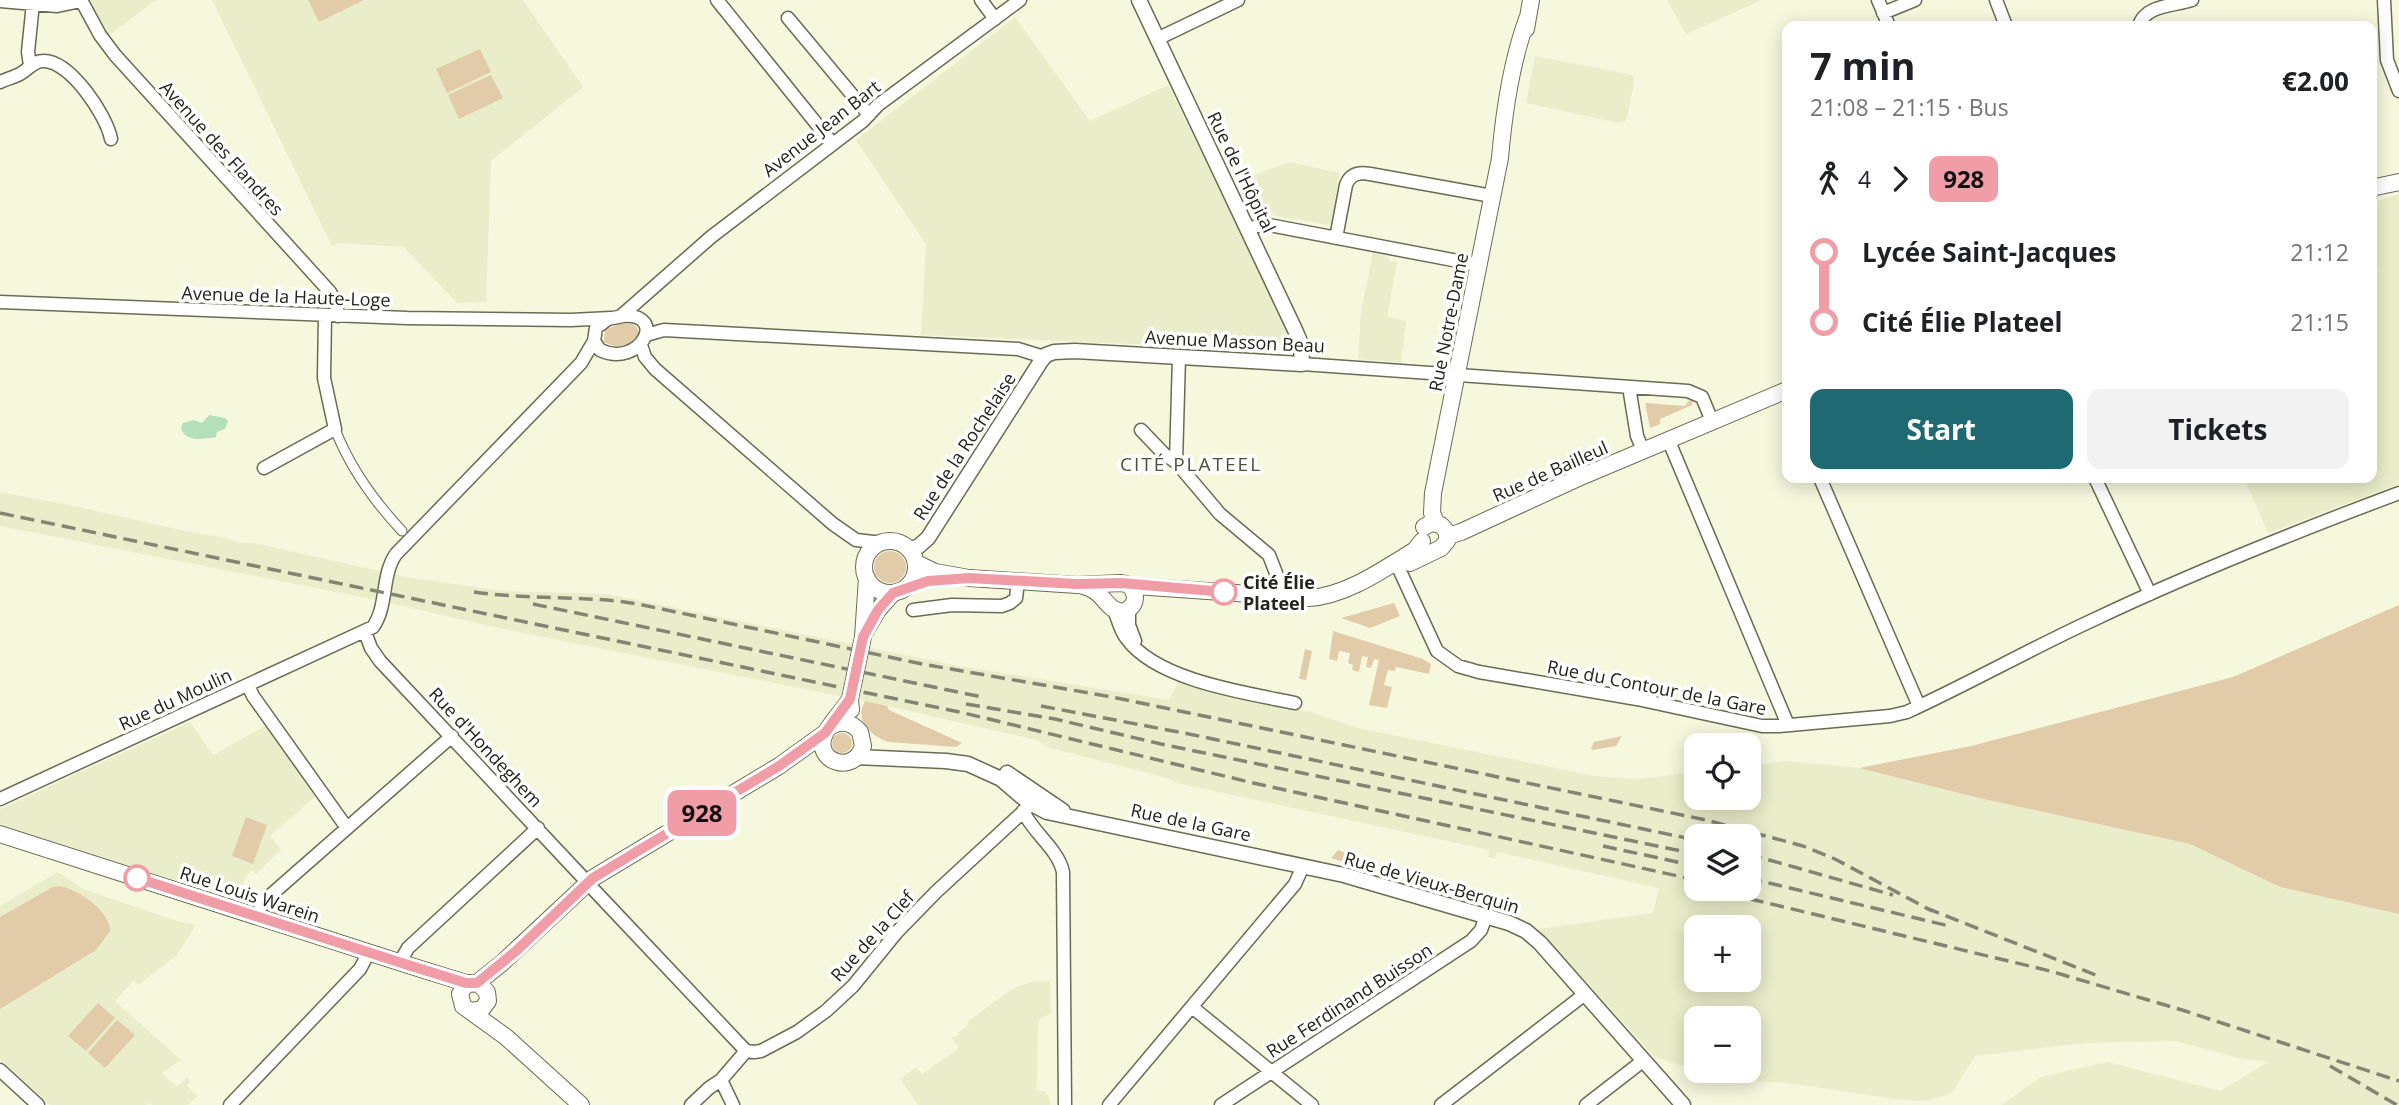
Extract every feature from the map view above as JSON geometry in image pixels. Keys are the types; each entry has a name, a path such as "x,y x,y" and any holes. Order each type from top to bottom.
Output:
{"main road":[{"name":"Rue Notre-Dame","path":"1427,530 1500,158 1504,116 1514,64 1531,0"},
{"path":"2377,187 2399,182"},
{"name":"Rue de Bailleul","path":"1448,536 1668,439 1782,396"},
{"path":"850,699 861,750 856,758 841,763 827,755 822,744 828,729 850,699 863,637 867,578 864,565 867,555 882,543 897,542 935,572 969,578 1077,584 1122,598 1275,596 1313,598 1339,593 1415,550 1427,530 1444,527 1448,536 1445,545 1340,598 1318,604 1276,603 1153,592 1122,598"},
{"path":"1427,530 1428,548 1437,549"},
{"path":"908,586 915,574 913,556"},
{"path":"867,578 876,589 893,593"},
{"path":"863,637 878,610 893,593 932,580 969,578"},
{"path":"460,998 462,989 481,991 591,886 658,847 699,816 779,766 828,729 843,722 858,733"},
{"path":"779,766 827,755"},
{"name":"Rue Louis Warein","path":"0,834 369,952 481,991"},
{"name":"Rue Louis Warein","path":"404,964 442,984 471,1011"},
{"path":"471,1011 482,1009 481,991"},
{"path":"481,991 497,1026 506,1037"},
{"path":"471,1011 506,1037 581,1105"}],"street":[{"path":"0,1 62,6 81,0"},
{"name":"Avenue des Flandres","path":"81,0 100,35 115,55 333,296 332,315"},
{"path":"717,0 832,143"},
{"path":"981,0 995,19"},
{"name":"Avenue Jean Bart","path":"616,317 719,231 869,115 878,105 1020,0"},
{"name":"Rue de l'Hôpital","path":"1139,0 1298,336 1301,344 1301,364"},
{"path":"1157,38 1238,0"},
{"path":"1878,0 1887,21"},
{"path":"1883,13 1915,0"},
{"path":"1996,0 2005,21"},
{"path":"2141,21 2150,11 2192,0"},
{"path":"2384,0 2387,60 2399,91"},
{"path":"30,65 28,52 33,4"},
{"path":"788,18 869,115"},
{"path":"0,82 23,72 30,65 46,61 65,69 103,114 111,139"},
{"path":"1336,238 1346,184 1349,178 1358,173 1492,196"},
{"path":"1248,229 1269,225 1479,265"},
{"path":"643,321 643,306 650,291"},
{"name":"Avenue de la Haute-Loge","path":"0,302 332,315 572,320 616,317"},
{"path":"332,315 324,377 335,429 371,495 402,531"},
{"path":"365,632 377,621 389,568 396,554 581,363 600,324 616,317 635,316 643,321 647,328 643,340 645,357 655,369 833,524 856,540 882,543"},
{"path":"572,320 587,327 600,350 610,353 627,353 643,340"},
{"name":"Avenue Masson Beau","path":"643,340 664,330 1013,348 1044,357 1054,352 1069,351 1458,374 1697,393 1703,399 1712,421"},
{"path":"1013,348 1024,357 1032,376"},
{"path":"581,363 610,353"},
{"name":"Rue de la Rochelaise","path":"913,556 930,535 1044,357"},
{"path":"1176,462 1179,357"},
{"path":"1629,387 1637,433 1643,450"},
{"path":"264,468 335,429"},
{"path":"1141,430 1164,454 1176,462 1215,509 1269,555 1276,573 1275,596"},
{"path":"1668,439 1788,725"},
{"path":"1821,483 1919,706"},
{"path":"2097,483 2150,594"},
{"name":"Rue du Contour de la Gare","path":"1399,569 1435,648 1458,666 1652,702 1762,726 1788,725 1890,716 1919,706 2150,594 2267,542 2399,493"},
{"path":"913,610 946,605 1006,604 1016,598 1018,581"},
{"path":"1122,598 1130,630 1140,651 1163,666 1197,681 1295,703"},
{"name":"Rue du Moulin","path":"0,799 365,632"},
{"name":"Rue d'Hondeghem","path":"365,632 376,656 746,1051"},
{"path":"248,684 253,696 347,828"},
{"path":"858,733 877,747 892,751 953,755 979,760 1006,772 1031,804 1029,823 1060,861 1063,878 1065,1105"},
{"path":"257,916 264,901 452,736"},
{"path":"856,758 968,764 1001,779 1031,804"},
{"name":"Rue de la Gare","path":"1031,804 1046,812 1303,866"},
{"name":"Rue de la Clef","path":"746,1051 757,1052 780,1041 826,1011 853,986 897,932 936,892 1031,804"},
{"path":"404,964 408,948 538,828"},
{"path":"1109,1105 1295,884 1303,866"},
{"name":"Rue de Vieux-Berquin","path":"1303,866 1509,922 1531,935 1683,1105"},
{"name":"Rue Ferdinand Buisson","path":"1221,1105 1476,938 1486,916"},
{"path":"230,1105 360,969 369,952"},
{"path":"1441,1105 1586,994"},
{"path":"1192,1007 1312,1105"},
{"path":"691,1105 721,1080 746,1051"},
{"path":"1586,1105 1644,1060"},
{"path":"0,1070 38,1105"},
{"path":"721,1080 733,1105"}],"shaded area":[{"path":"89,0 156,0 108,36"},
{"path":"212,0 523,0 583,87 491,161 486,302 457,303 404,247 338,243 332,246"},
{"path":"308,0 364,0 319,22"},
{"path":"1667,0 1762,0 1686,34"},
{"path":"1015,17 1090,121 1168,85 1290,334 1275,354 1160,345 921,335 926,244 856,140"},
{"path":"480,49 491,72 447,93 436,69"},
{"path":"1535,56 1633,75 1634,83 1626,121 1618,123 1526,103"},
{"path":"491,75 503,98 459,119 448,95"},
{"path":"1289,162 1340,173 1329,225 1249,211 1236,182"},
{"path":"2399,194 2399,484 2268,533 2246,483 2377,483 2377,201"},
{"path":"1373,253 1389,257 1388,261 1397,262 1387,317 1406,321 1401,362 1358,359 1361,312"},
{"path":"619,324 632,324 637,327 639,333 636,338 624,345 614,346 604,342 605,330"},
{"path":"1690,399 1693,400 1692,405 1660,419 1660,424 1650,428 1645,403 1685,406"},
{"path":"209,415 228,421 225,429 217,432 216,437 196,439 183,433 183,423 194,420 202,423"},
{"path":"0,492 242,543 254,543 406,577 503,591 607,594 959,666 1169,700 1180,679 1201,689 1310,712 1358,728 1595,776 1636,779 1684,773 1684,810 1761,810 1761,764 1786,761 1859,768 1979,798 2190,844 2280,887 2399,914 2399,1105 2001,1105 2041,1077 2107,1062 2220,1091 2268,1062 2238,1058 2176,1041 2085,1043 1975,1056 1951,1094 1926,1101 1761,1081 1761,1006 1684,1006 1684,1066 1655,1057 1538,929 1653,913 1659,888 1497,852 1495,859 1488,857 1489,850 1176,783 1171,779 1047,747 1037,740 865,701 498,628 382,601 0,526"},
{"path":"890,551 901,556 906,567 901,578 890,583 879,578 874,567 879,556"},
{"path":"1394,603 1400,616 1370,628 1341,618"},
{"path":"2399,605 2399,914 2280,887 2190,844 1979,798 1859,768 1971,746 2233,677"},
{"path":"1333,631 1423,659 1431,664 1429,674 1396,667 1395,671 1388,670 1384,685 1392,687 1387,708 1369,705 1379,660 1374,659 1371,668 1366,667 1368,657 1362,656 1359,672 1352,670 1353,665 1348,663 1350,653 1339,651 1337,661 1329,659"},
{"path":"1305,649 1312,651 1306,680 1299,679"},
{"path":"865,701 887,706 889,710 962,743 956,747 889,742 882,739 871,732 863,721 862,708"},
{"path":"190,722 213,755 267,725 315,797 270,836 281,850 256,874 252,870 246,876 237,900 0,824 0,809"},
{"path":"842,733 849,736 852,743 849,750 842,753 835,750 832,743 835,736"},
{"path":"1622,736 1616,746 1591,748 1594,742"},
{"path":"246,817 267,825 253,864 232,856"},
{"path":"1338,850 1364,861 1369,870 1331,858"},
{"path":"58,872 83,889 173,920 196,925 176,956 138,985 134,980 115,1001 181,1060 162,1073 177,1087 187,1077 190,1081 187,1086 197,1096 188,1105 50,1105 0,1059 0,906"},
{"path":"60,886 76,892 99,909 109,923 110,931 96,950 0,1009 0,917 53,887"},
{"path":"1050,981 1051,1014 1040,1018 1038,1024 1037,1091 1046,1091 1050,1105 918,1105 900,1079 916,1067 922,1074 959,1048 952,1038 969,1025 967,1022 1012,989 1031,982"},
{"path":"98,1003 115,1018 86,1051 68,1036"},
{"path":"117,1020 135,1035 105,1068 88,1053"}],"railway":[{"path":"0,513 964,713 1249,782 1684,877"},
{"path":"474,592 638,604 922,664 1112,697 1706,820 1803,846 1835,859 1932,911"},
{"path":"533,604 982,697"},
{"path":"966,704 1055,719 1161,744 1684,852"},
{"path":"1041,706 1189,734 1684,837"},
{"path":"1603,846 1684,863"},
{"path":"1761,858 1893,895"},
{"path":"1761,881 1949,926"},
{"path":"1759,901 2050,971 2182,1010 2399,1081"},
{"path":"1926,908 2101,977"},
{"path":"2330,1066 2397,1105"}],"bus line":[{"name":"928","path":"137,878 466,983 477,983 516,951 593,878 699,816 779,766 825,733 850,699 863,637 878,610 893,593 928,581 969,578 1077,584 1125,583 1224,592"}],"place":[{"name":"Cité Élie Plateel","path":"1224,592"}],"district":[{"name":"CITÉ PLATEEL","path":"1191,464"}]}
